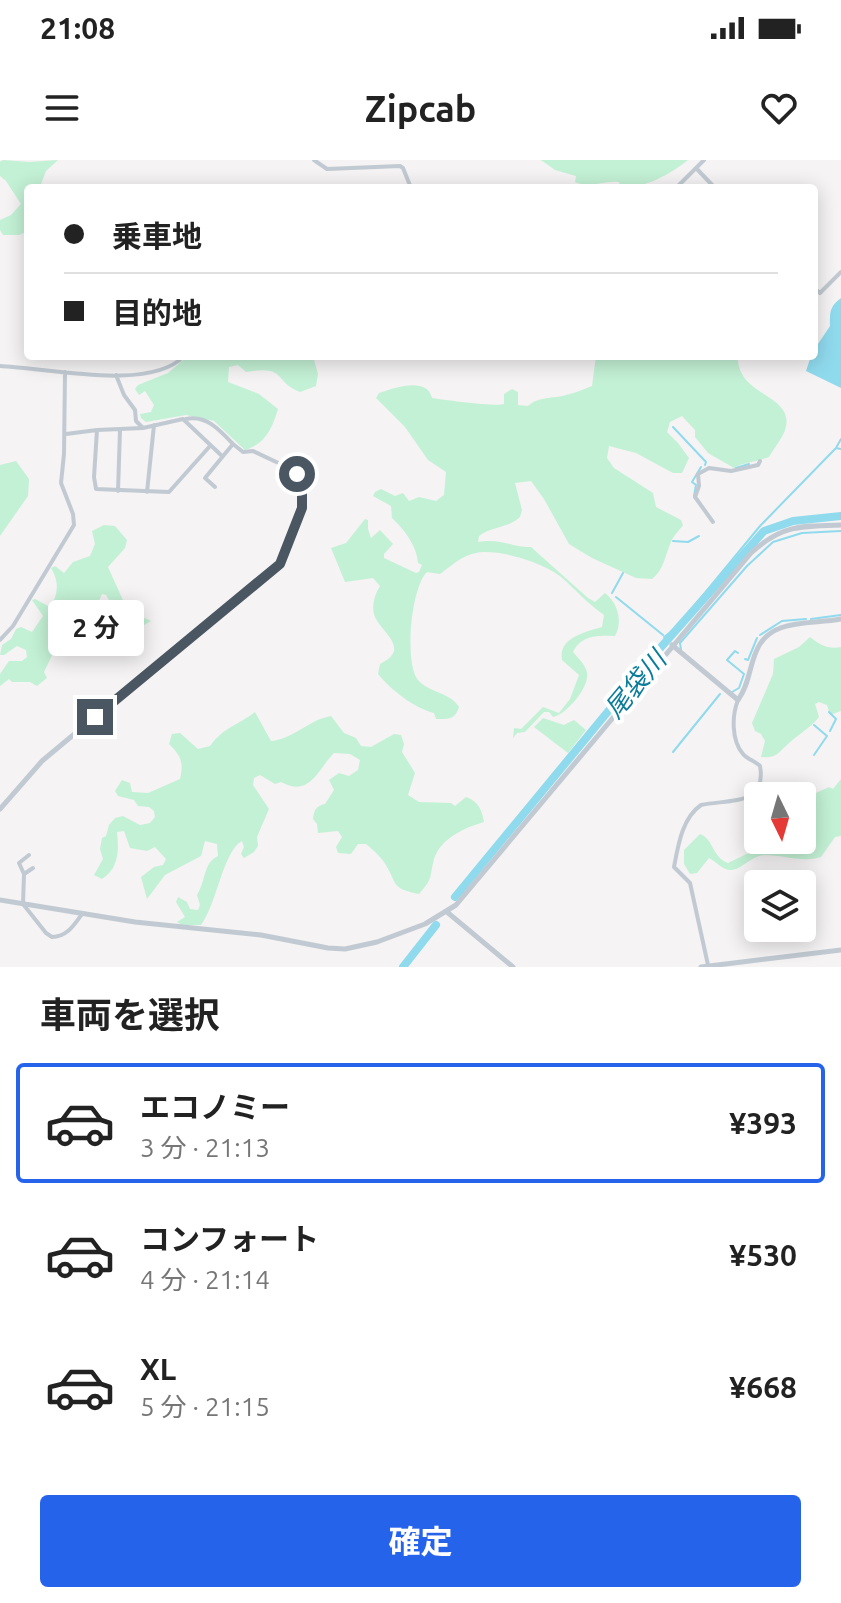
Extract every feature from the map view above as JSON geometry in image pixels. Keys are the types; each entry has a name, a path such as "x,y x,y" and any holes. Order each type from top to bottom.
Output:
{"street":[{"path":"314,160 327,169 400,166 409,184"},
{"path":"680,184 704,160"},
{"path":"696,168 711,184"},
{"path":"818,291 820,293 841,272"},
{"path":"0,366 148,375 179,360"},
{"path":"0,640 13,626 74,525 61,483 65,372"},
{"path":"116,375 124,395 135,410 136,421 143,428"},
{"path":"0,809 42,761 280,564 302,508 302,481 291,469 253,451 243,452 214,424 196,418 187,417 186,420 143,428 65,434"},
{"path":"186,420 222,456"},
{"path":"147,492 154,425"},
{"path":"118,491 120,429"},
{"path":"97,430 96,489 169,492 210,446"},
{"path":"215,487 205,478 233,444"},
{"path":"713,522 694,494 699,486 696,480 698,474 709,468 731,471 758,465 760,461"},
{"path":"0,900 178,928 261,935 345,949 382,940 425,924 447,912 751,553 767,538 798,526 841,525"},
{"path":"708,965 690,883 674,867 682,832 701,805 746,797 758,792 761,787 760,766 743,755 733,718 759,645 771,632 789,625 841,619"},
{"path":"672,645 738,700"},
{"path":"29,855 19,863 24,874 23,904 46,933 52,937 62,935 82,914"},
{"path":"24,874 33,868"},
{"path":"447,912 513,967"},
{"path":"701,967 841,950"}],"green space":[{"path":"58,160 46,171 41,184 24,184 24,233 19,235 3,235 0,230 0,220 11,215 21,204 0,176 0,162"},
{"path":"541,160 688,160 645,184 580,184 575,182 576,176 555,170"},
{"path":"183,360 314,360 318,374 316,386 300,392 274,373 259,370 246,372 238,365 229,367 228,382 259,394 278,409 267,435 245,450 214,421 186,415 146,422 141,418 140,414 151,412 154,405 145,391 139,395 135,389 168,373"},
{"path":"595,360 738,360 747,381 784,412 784,433 769,457 734,468 708,453 695,437 695,430 682,416 670,422 667,432 689,458 682,473 673,473 636,453 609,446 607,458 614,468 653,493 656,507 681,520 683,525 652,579 636,578 569,544 531,481 515,483 522,510 520,517 484,533 479,536 478,542 493,541 531,547 588,598 595,602 605,593 618,613 617,631 615,636 591,637 576,646 573,652 587,673 581,693 558,715 553,717 549,712 544,712 525,732 517,733 513,738 514,728 521,729 543,707 559,713 570,699 579,675 562,660 564,646 574,637 602,627 604,615 561,577 518,557 481,552 463,557 440,574 427,572 421,580 413,608 410,642 414,671 418,680 428,688 450,698 459,707 453,717 436,719 434,713 403,697 378,674 380,664 389,658 394,647 374,613 380,586 373,578 345,582 331,548 346,543 365,519 368,520 371,538 380,530 393,544 384,558 419,572 422,565 418,563 409,538 392,518 391,506 373,496 381,489 395,496 403,493 409,501 419,497 436,501 444,495 446,472 428,460 405,427 376,398 385,391 417,385 429,391 432,398 499,405 504,404 504,394 512,389 518,392 518,405 528,406 592,386"},
{"path":"16,461 29,479 28,496 0,536 0,465"},
{"path":"104,525 115,526 127,540 125,548 108,567 131,618 133,621 145,618 151,621 113,638 120,630 119,621 106,595 102,594 97,606 87,610 73,638 58,643 44,672 47,678 37,686 9,679 0,686 0,674 9,661 22,661 27,657 26,650 17,646 0,655 2,645 11,639 16,629 21,627 32,632 43,616 32,600 50,607 55,597 57,583 51,568 55,566 64,573 73,562 90,556 95,544 92,531"},
{"path":"810,637 824,646 841,647 841,711 830,715 827,705 815,704 819,717 816,721 777,754 761,757 765,741 752,723 773,674 774,659 799,647"},
{"path":"255,712 271,741 287,737 331,716 344,733 356,738 361,746 371,747 394,734 401,735 404,744 402,752 415,773 408,795 419,802 451,803 455,806 466,797 479,806 484,822 461,831 442,845 434,859 429,880 419,894 398,887 382,859 366,844 358,844 351,854 338,853 336,847 342,837 338,831 318,833 313,816 334,790 329,780 339,773 349,776 358,770 360,760 350,754 334,753 306,784 291,786 281,782 275,784 260,775 254,778 253,785 269,809 257,837 258,846 244,858 241,854 244,847 242,841 235,847 201,925 177,922 185,917 176,902 178,897 187,902 190,909 198,910 197,895 207,868 218,856 217,844 205,841 201,856 165,875 147,899 141,877 154,867 163,865 166,859 155,847 147,851 130,848 124,831 117,832 118,852 112,870 102,879 94,875 103,859 100,849 102,838 115,818 123,816 140,825 150,823 155,817 149,807 138,806 134,800 118,796 115,791 122,780 130,783 132,792 148,793 180,779 180,760 169,744 172,734 180,733 198,749 210,746 226,730"},
{"path":"543,718 564,725 574,720 586,730 568,753 534,727"},
{"path":"841,779 841,836 835,837 821,857 800,859 765,855 731,870 709,858 697,873 690,874 684,864 684,850 700,834 728,863 747,854 816,854 816,793 829,787 833,789"}],"water":[{"path":"841,298 841,388 806,371 810,360 818,360 818,344 830,326 830,314"}],"waterway":[{"path":"673,427 706,462 705,465"},
{"path":"836,448 841,439"},
{"path":"664,637 676,628 760,526 836,448 841,449"},
{"path":"736,468 749,464"},
{"path":"694,496 696,485 692,482 701,467"},
{"name":"尾袋川","path":"455,897 662,646 764,531 793,521 841,516"},
{"path":"681,650 680,643 747,566 773,542 802,533 841,531"},
{"path":"673,541 688,542 699,536"},
{"path":"612,593 623,573"},
{"path":"616,597 663,635"},
{"path":"811,619 841,615"},
{"path":"760,635 782,621 806,619"},
{"path":"745,659 748,660 757,638"},
{"path":"732,692 739,688 744,674 727,660 735,651 738,653"},
{"path":"673,752 720,694"},
{"path":"829,712 836,719 830,731"},
{"path":"814,725 827,736 814,755"},
{"name":"尾袋川","path":"403,967 436,925"}],"route":[{"path":"95,717 280,564 302,508 302,481 297,474"}]}
